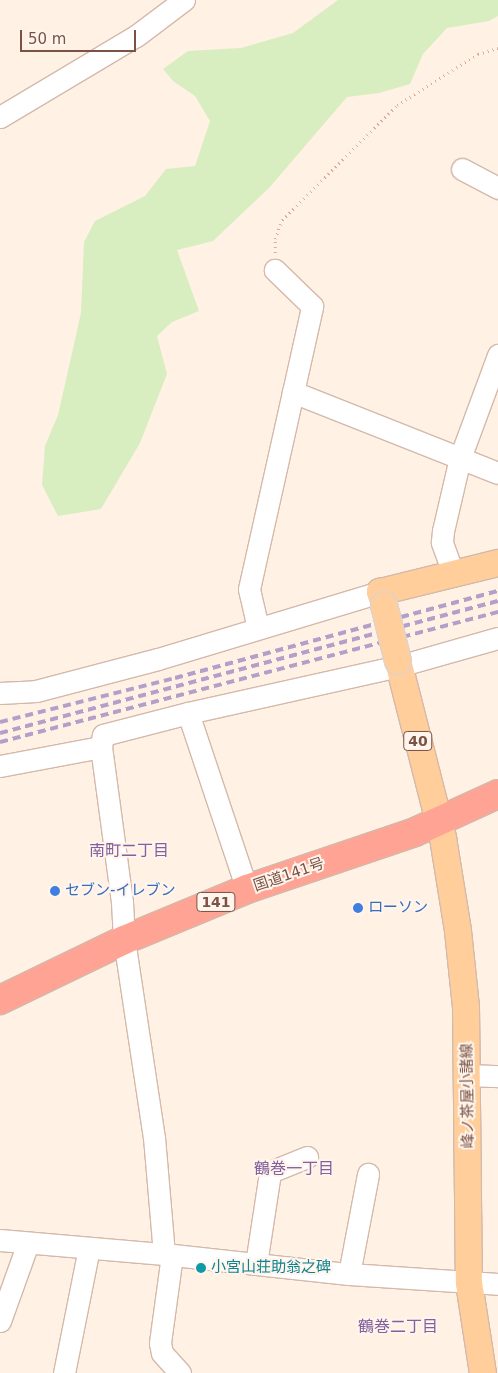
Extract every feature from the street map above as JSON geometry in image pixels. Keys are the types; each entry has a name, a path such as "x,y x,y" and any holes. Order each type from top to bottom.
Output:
{"highway":[{"name":"国道141号","path":"0,1000 124,940 247,889 374,847 498,794"}],"main road":[{"path":"382,598 453,573 498,563"},
{"name":"40","path":"382,598 438,820"},
{"name":"峰ノ茶屋小諸線","path":"438,820 458,931 466,1006 469,1283 483,1373"}],"street":[{"path":"0,117 136,36 184,0"},
{"path":"462,169 498,188"},
{"path":"258,628 249,589 312,306 275,270"},
{"path":"453,573 442,542 460,458 498,355"},
{"path":"293,392 498,473"},
{"path":"0,693 36,691 158,659 258,628 382,598"},
{"path":"180,1373 162,1354 160,1343 168,1254 154,1138 124,940 122,902 102,747 103,736 188,713 399,664 498,638"},
{"path":"188,713 247,889"},
{"path":"0,766 102,747"},
{"path":"468,1075 498,1076"},
{"path":"256,1264 270,1172 307,1157"},
{"path":"349,1274 368,1174"},
{"path":"0,1240 168,1254 349,1274 498,1284"},
{"path":"0,1320 28,1243"},
{"path":"64,1373 89,1248"}],"path":[{"path":"275,270 274,239 282,220 398,105 478,54 498,48"}],"green space":[{"path":"338,0 498,0 498,16 489,21 447,28 423,54 410,84 379,93 347,97 269,188 213,241 177,250 199,311 172,322 157,336 167,374 140,443 101,509 58,516 42,485 45,446 58,415 81,313 84,242 95,221 145,196 166,169 195,166 210,121 195,96 173,81 163,69 188,51 241,48 293,33"}],"railway":[{"path":"0,722 175,678 498,591"},
{"path":"0,733 498,601"},
{"path":"0,742 498,612"}],"place":[{"name":"セブン-イレブン","path":"55,891"},
{"name":"ローソン","path":"358,908"},
{"name":"小宮山荘助翁之碑","path":"201,1268"}],"district":[{"name":"南町二丁目","path":"129,851"},
{"name":"鶴巻一丁目","path":"294,1169"},
{"name":"鶴巻二丁目","path":"398,1327"}]}
